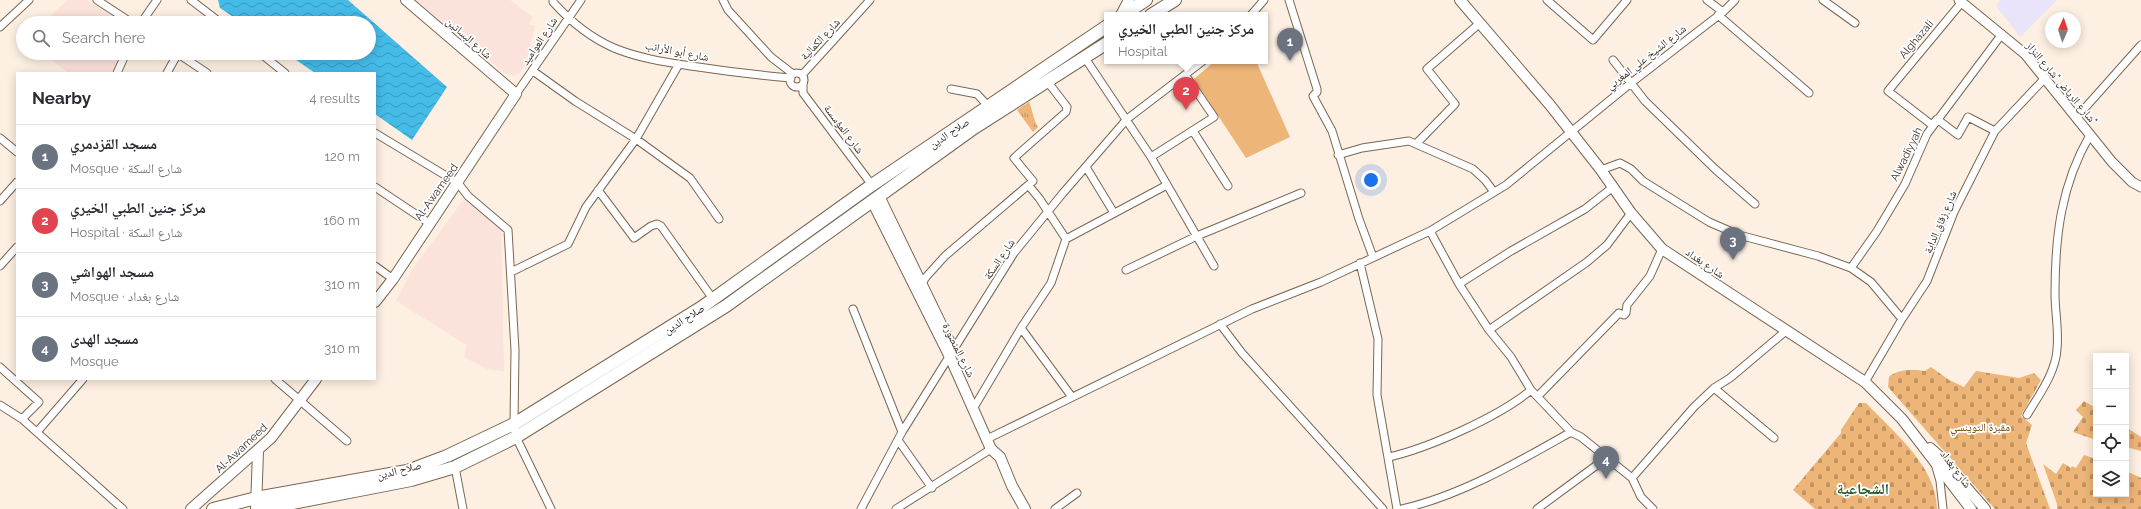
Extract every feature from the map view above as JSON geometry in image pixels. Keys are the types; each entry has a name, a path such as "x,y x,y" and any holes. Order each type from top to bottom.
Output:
{"highway":[{"path":"1127,12 1146,0"},
{"path":"1156,12 1175,0"},
{"name":"صلاح الدين","path":"262,509 410,480 455,467 516,437 726,306 989,107 1104,28"},
{"name":"صلاح الدين","path":"213,509 256,504 407,470 447,456 514,424 638,348 974,128 1104,45"}],"main road":[{"name":"شارع البساتين","path":"406,0 516,94"},
{"path":"1123,12 1129,0"},
{"name":"شارع بغداد","path":"1460,0 1602,170 1631,213 1662,249 1865,382 1902,419 1935,461 1967,506"},
{"name":"Al-Awameed","path":"376,301 393,278 429,222 458,183 516,94"},
{"path":"874,194 952,354 1012,486 1025,509"},
{"name":"Al-Awameed","path":"191,509 258,451 275,433 315,380"},
{"path":"1913,434 1939,456 1985,509"},
{"path":"990,438 991,449 1000,457"},
{"path":"256,504 258,451"}],"street":[{"path":"0,27 29,0"},
{"path":"97,0 121,16"},
{"path":"146,16 157,0"},
{"path":"191,0 212,16"},
{"name":"شارع أبو الأرانب","path":"553,0 553,2 568,19 613,48 645,57 679,64 742,74 792,76"},
{"name":"شارع العواميد","path":"516,94 581,0"},
{"path":"724,0 728,10 771,57 792,76 794,86 803,84 804,79 802,75 798,73 792,76"},
{"name":"شارع الكمالية","path":"802,75 870,0"},
{"path":"1254,12 1264,0"},
{"path":"1289,0 1317,89 1317,92 1313,96 1332,131 1338,155 1373,257"},
{"path":"1547,0 1593,40 1627,0"},
{"path":"1707,0 1809,93"},
{"name":"شارع الشيخ علي المغربي","path":"990,438 1252,308 1321,282 1430,231 1494,192 1544,155 1631,83 1721,14 1735,0"},
{"path":"1824,0 1855,23"},
{"name":"شارع الرياض \"شارع النزاز\"","path":"1960,1 2025,54 2112,162 2132,182 2141,187"},
{"name":"Alghazali","path":"1937,119 1932,124 1888,91 1960,1"},
{"path":"1416,144 1455,104 1427,70 1480,23"},
{"name":"Alwadiyyah","path":"1851,268 1877,231 1905,184 1927,134 2002,34"},
{"path":"2076,118 2141,45"},
{"path":"1085,58 1151,157 1214,266"},
{"path":"116,72 122,60"},
{"path":"168,72 174,60"},
{"path":"188,60 206,72"},
{"path":"269,60 284,72"},
{"path":"1613,60 1645,101 1755,204"},
{"path":"510,272 568,244 598,190 636,139 679,64"},
{"name":"شارع السكة","path":"861,509 902,432 1014,253 1127,119 1186,76 1200,64"},
{"path":"533,71 636,139 690,178 718,218"},
{"path":"1151,157 1214,117 1186,76"},
{"name":"شارع زقاق الداية","path":"1865,382 1902,319 1927,281 1954,212 1995,131 2045,78"},
{"path":"920,288 945,256 1029,186 1033,181 1014,158 1066,112 1066,107 1047,81"},
{"name":"شارع المؤسسة","path":"803,84 803,93 874,194"},
{"path":"951,89 977,94 989,107"},
{"path":"1937,119 1958,135 1968,117 1995,131"},
{"path":"1193,131 1228,186"},
{"path":"376,134 458,183 468,196 508,230 515,350 514,424 516,437 551,509"},
{"path":"2027,415 2051,374 2058,349 2056,256 2062,206 2076,159 2090,134"},
{"path":"0,138 16,151"},
{"path":"1338,155 1362,148 1408,141 1473,169 1485,180 1494,192"},
{"path":"1602,170 1620,163 1644,181 1708,222 1739,235 1818,256 1851,268 1871,282 1902,319"},
{"path":"1086,167 1114,213"},
{"path":"0,201 16,183"},
{"path":"975,406 1051,283 1066,239 1167,185"},
{"path":"1029,186 1066,239"},
{"path":"1459,284 1511,251 1585,209 1613,187"},
{"path":"376,188 429,222"},
{"path":"598,190 634,238 651,226 658,224 661,226 713,299"},
{"path":"1126,270 1197,236 1301,193"},
{"path":"1489,330 1587,262 1607,245 1631,213"},
{"path":"1430,231 1459,284 1489,330 1511,357 1531,390 1571,432 1581,437 1605,459 1632,478 1641,496 1653,509"},
{"path":"0,266 16,248"},
{"path":"1538,396 1619,313 1624,315 1626,313 1627,305 1650,276 1662,249"},
{"path":"1360,263 1378,339 1377,395 1397,509"},
{"path":"376,267 393,278"},
{"path":"853,309 902,432"},
{"path":"1220,324 1242,353 1381,507 1373,509"},
{"path":"1022,328 1072,397"},
{"path":"1632,478 1694,407 1714,388 1730,378 1786,330"},
{"path":"0,367 39,402 22,419"},
{"path":"37,432 82,380"},
{"path":"276,380 347,441"},
{"path":"1714,388 1774,438"},
{"path":"1389,457 1457,432 1513,403 1531,390"},
{"path":"0,405 22,419 123,509"},
{"path":"1402,509 1421,504 1516,463 1571,432"},
{"path":"898,440 932,488"},
{"path":"896,509 932,488 991,449"},
{"path":"1537,509 1605,459"},
{"path":"1935,461 1940,482 1943,509"},
{"path":"455,467 463,509"},
{"path":"1055,509 1077,493"}],"shaded area":[{"path":"68,0 87,0 111,16 51,16"},
{"path":"416,0 510,0 533,17 529,24 535,26 530,45 535,50 520,73 514,76 506,74"},
{"path":"2000,0 2057,0 2020,37 1996,6"},
{"path":"52,60 118,60 112,72 67,72"},
{"path":"464,199 501,228 504,371 487,369 464,357 467,345 396,301 412,270"}],"green space":[{"path":"1212,64 1257,64 1290,137 1246,158 1194,79"},
{"path":"1029,102 1038,127 1033,132 1017,110"},
{"name":"مقبرة التوينسي","path":"1931,367 1949,380 1964,387 1976,371 2019,378 2034,373 2041,380 2021,416 2032,425 2026,443 2050,509 1995,509 1888,387 1889,377 1896,372 1911,370 1925,371"},
{"path":"2084,401 2093,406 2093,439 2073,432 2083,417 2076,410"},
{"path":"1859,403 1866,403 1912,451 1922,464 1930,478 1935,493 1937,509 1815,509 1793,490 1841,433 1841,430"},
{"path":"2129,429 2141,437 2141,451 2129,448"},
{"path":"2084,455 2093,458 2093,497 2129,497 2129,472 2141,478 2141,509 2057,509 2057,504 2043,464 2056,474 2063,463 2071,468 2072,466 2076,468"}],"water":[{"path":"218,0 348,0 366,16 232,16 220,8"},
{"path":"376,25 447,87 412,140 376,115 376,72 314,72 296,60 376,60"}],"place":[{"name":"مسجد القزدمري","path":"1290,61"},
{"name":"مركز جنين الطبي الخيري","path":"1186,110"},
{"name":"مسجد الهواشي","path":"1733,260"},
{"name":"مسجد الهدى","path":"1606,479"}],"district":[{"name":"الشجاعية","path":"1863,489"}]}
